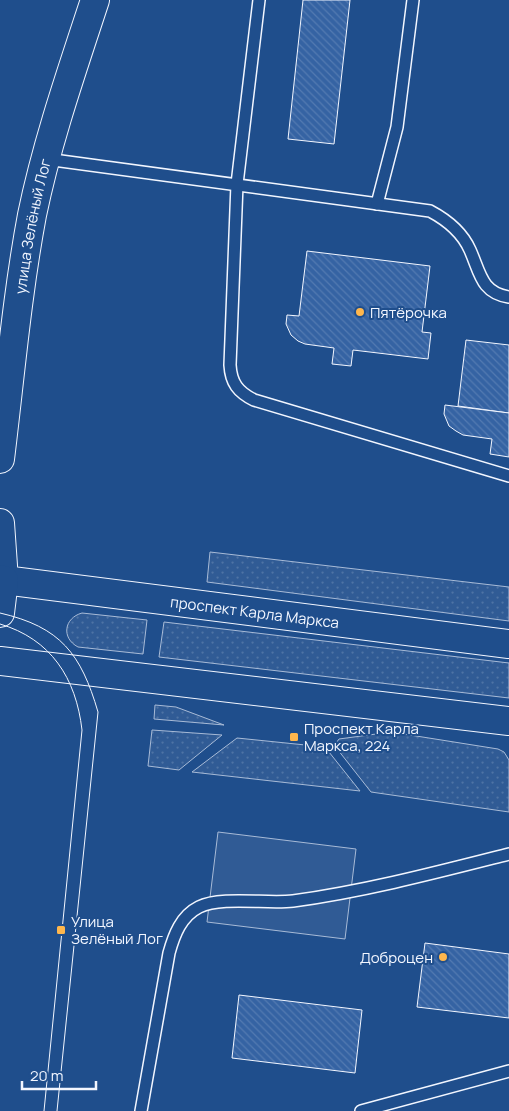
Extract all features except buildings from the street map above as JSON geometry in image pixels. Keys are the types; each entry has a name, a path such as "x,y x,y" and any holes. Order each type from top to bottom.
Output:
{"street":[{"name":"улица Зелёный Лог","path":"0,459 21,287 32,215 46,159 74,64 96,0"},
{"path":"0,523 2,579 0,613"},
{"name":"проспект Карла Маркса","path":"2,579 509,644"},
{"path":"0,661 509,721"}],"lane":[{"path":"259,0 237,184 230,365 231,376 236,387 244,395 254,400 509,476"},
{"path":"377,204 397,127 413,0"},
{"path":"46,159 430,211 446,219 458,231 470,250 477,272 487,288 509,297"},
{"path":"141,1111 168,953 176,930 190,913 200,906 215,903 290,901 345,893 509,854"},
{"path":"361,1111 509,1071"}],"shaded area":[{"path":"210,552 509,587 509,621 207,582"},
{"path":"82,613 147,620 143,654 78,647 69,639 67,628 71,619"},
{"path":"164,622 509,663 509,698 159,657"},
{"path":"155,705 176,707 224,725 154,719"},
{"path":"152,730 222,735 179,770 148,766"},
{"path":"391,732 498,749 504,752 509,760 509,812 371,792 338,750 336,743 339,739"},
{"path":"237,738 325,747 360,791 192,772"},
{"path":"218,832 356,849 345,939 207,922"}],"tram line":[{"path":"0,613 39,626 65,646 76,659 84,674 98,712 57,1111"},
{"path":"0,624 18,631 33,640 47,650 58,663 74,694 82,730 44,1111"}],"place":[{"name":"Пятёрочка","path":"360,312"},
{"name":"Проспект Карла Маркса, 224","path":"294,737"},
{"name":"Улица Зелёный Лог","path":"61,930"},
{"name":"Доброцен","path":"443,957"}]}
